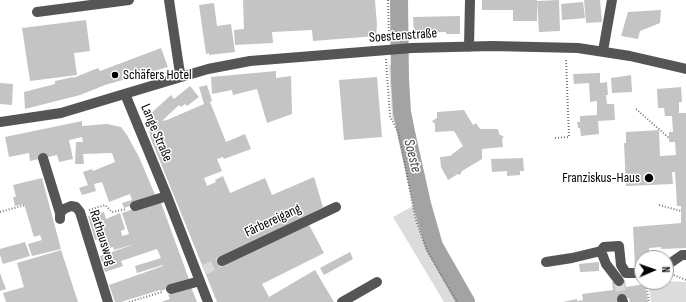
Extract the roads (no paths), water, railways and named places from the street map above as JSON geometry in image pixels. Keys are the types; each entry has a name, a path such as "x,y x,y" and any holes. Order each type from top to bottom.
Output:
{"street":[{"path":"37,12 129,0"},
{"path":"170,0 176,52 181,76"},
{"path":"468,47 470,0"},
{"path":"603,51 612,0"},
{"name":"Soestenstraße","path":"125,94 208,69 250,62 412,48 566,47 603,51 686,69"},
{"name":"Lange Straße","path":"0,122 61,113 125,94 200,275 208,302"},
{"name":"Rathausweg","path":"42,158 60,216 64,209 71,206 76,207 80,212 108,302"},
{"path":"135,206 167,196"},
{"name":"Färbereigang","path":"222,261 336,207"},
{"path":"546,262 572,258 600,251 604,247 619,246 622,266 626,273 634,273"},
{"path":"600,251 606,264 619,281"},
{"path":"674,260 682,255 686,255"},
{"path":"171,290 200,275"},
{"path":"342,302 377,282"}],"waterway":[{"name":"Soeste","path":"399,0 400,80 402,112 406,132 422,204 434,246 466,302"}],"tunnel":[{"path":"204,270 222,261"},
{"path":"619,281 622,299"}],"place":[{"name":"Schäfers Hotel","path":"115,75"},
{"name":"Franziskus-Haus","path":"649,178"}]}
